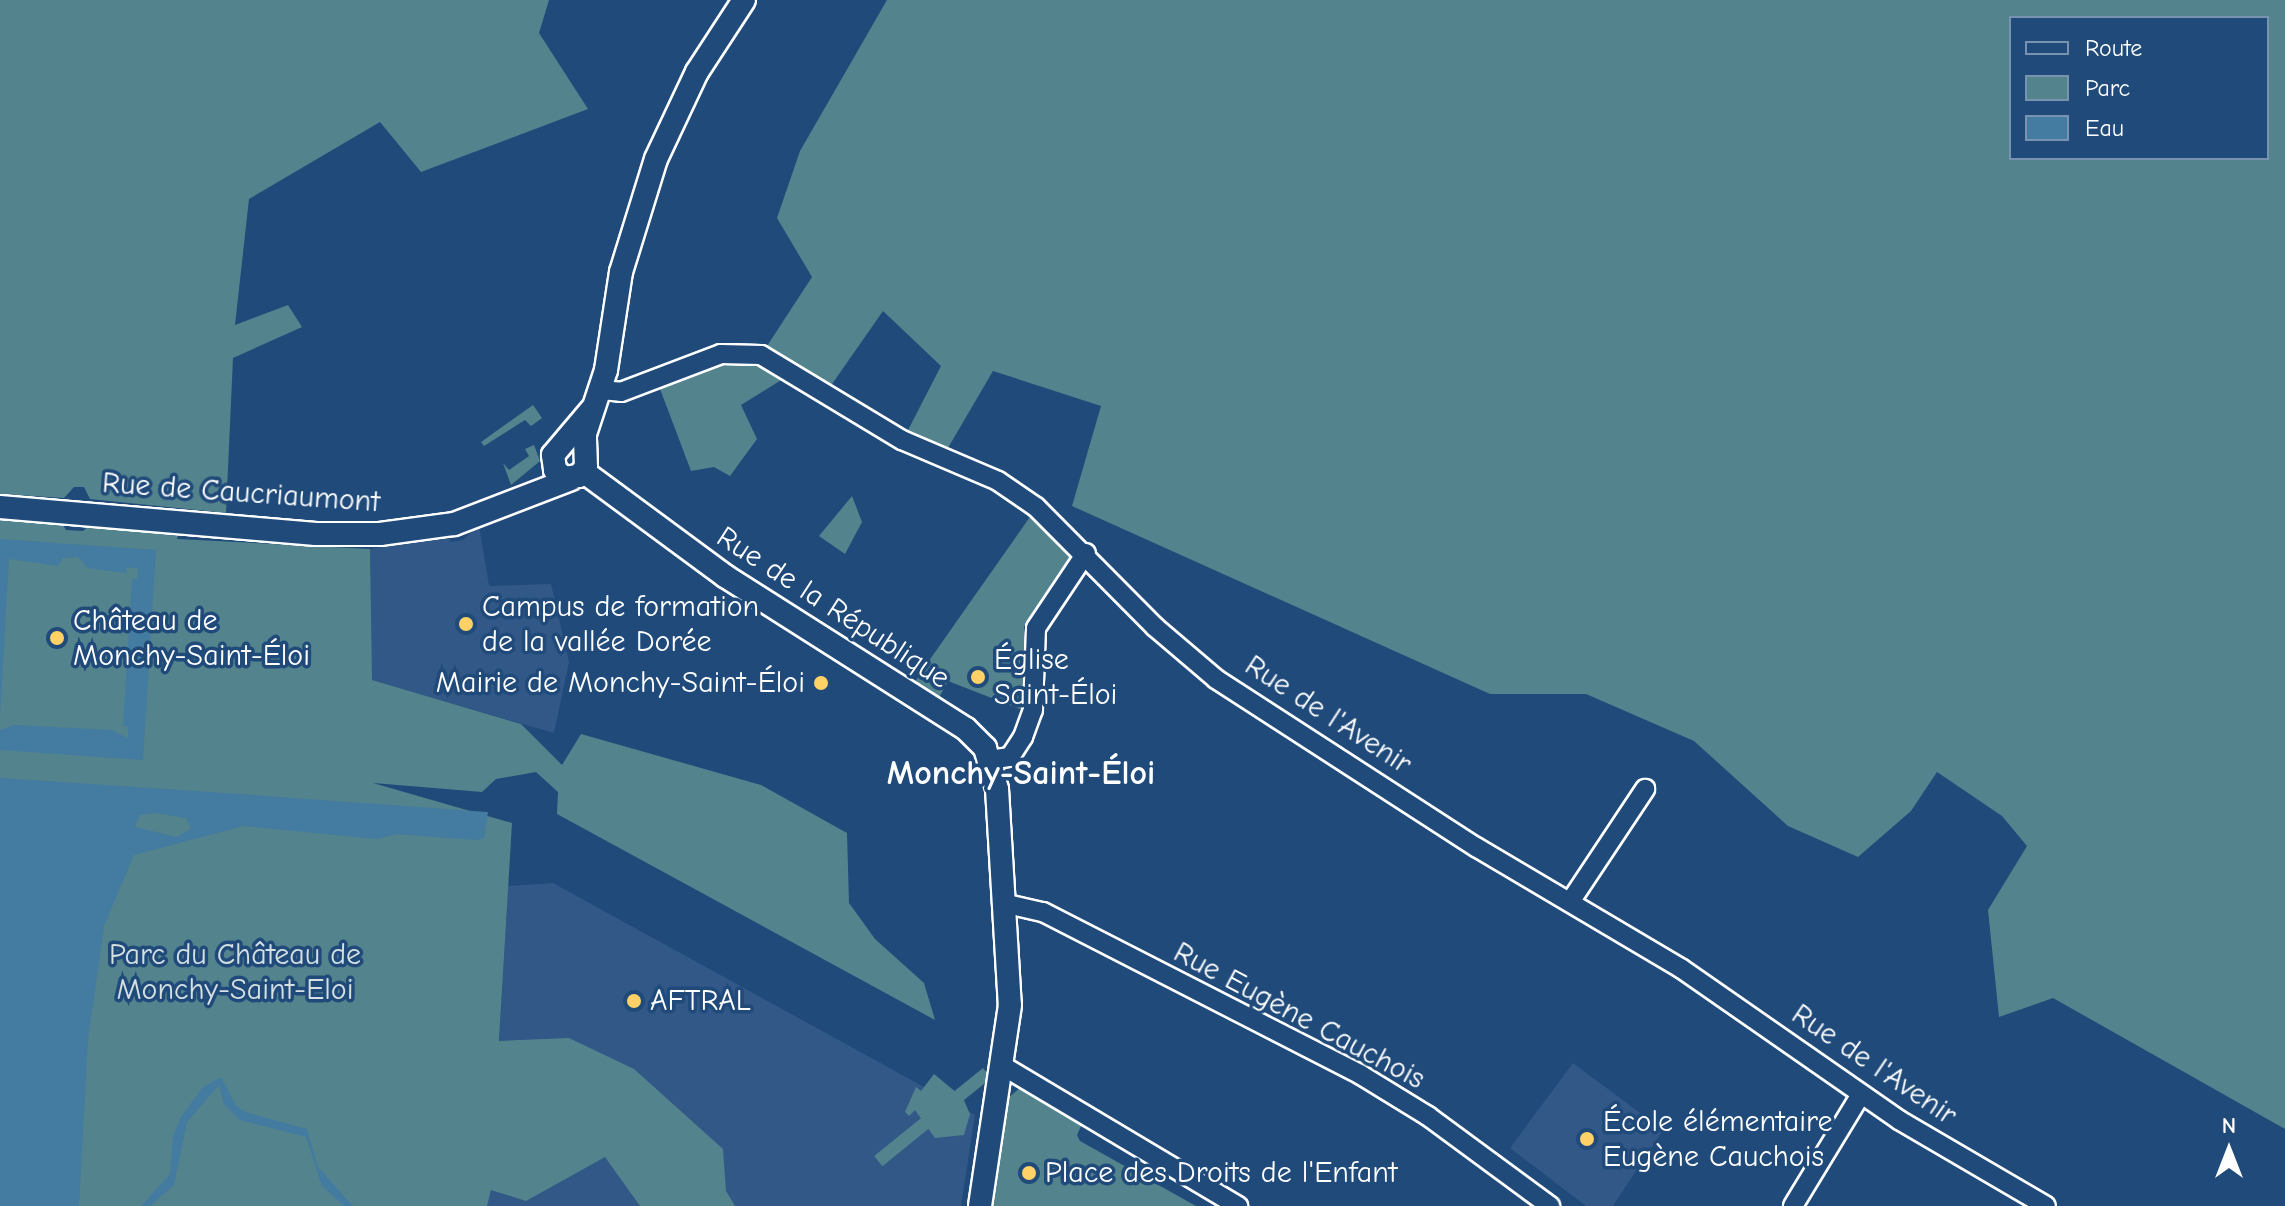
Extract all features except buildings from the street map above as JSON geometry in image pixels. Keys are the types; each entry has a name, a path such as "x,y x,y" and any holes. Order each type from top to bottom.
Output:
{"street":[{"path":"580,468 621,272 656,159 697,72 744,0"},
{"name":"Rue de l'Avenir","path":"595,400 721,354 767,357 902,440 1006,486 1086,553 1155,627 1216,679 1695,978 1861,1094 2046,1206"},
{"path":"580,468 556,472 557,453 595,400"},
{"path":"475,517 573,444 580,468"},
{"path":"475,517 580,468"},
{"name":"Rue de la République","path":"580,468 725,576 966,729 990,760 997,796 1007,904 1010,1016 980,1206"},
{"name":"Rue de Caucriaumont","path":"0,507 348,535 422,530 475,517"},
{"path":"997,796 1033,710 1036,628 1086,553"},
{"path":"990,760 1016,751"},
{"path":"1570,902 1645,789"},
{"name":"Rue Eugène Cauchois","path":"1007,904 1043,912 1361,1075 1428,1116 1550,1206"},
{"path":"1003,1066 1238,1206"},
{"path":"1793,1206 1861,1094"}],"shaded area":[{"name":"Campus de formation de la vallée Dorée","path":"479,525 489,586 551,584 569,662 554,733 371,680 370,549 449,537 451,542 463,540"},
{"name":"AFTRAL","path":"553,883 975,1115 961,1206 481,1206 494,1135 508,886"},
{"name":"École élémentaire Eugène Cauchois","path":"1573,1063 1663,1130 1613,1206 1586,1206 1510,1148"}],"green space":[{"path":"0,0 549,0 539,33 588,109 421,172 380,122 249,199 235,325 288,305 302,327 233,358 226,513 90,499 84,487 74,487 64,498 0,494"},
{"path":"887,0 2285,0 2285,1129 2053,998 1999,1017 1988,910 2027,846 2002,816 1937,772 1911,811 1858,857 1788,826 1694,741 1586,694 1490,694 1072,506 1101,406 993,371 945,453 907,432 941,366 883,311 830,387 767,346 812,277 777,218 800,151"},
{"path":"724,357 767,363 783,379 741,405 757,439 730,476 714,467 691,471 657,381"},
{"path":"533,405 542,418 531,426 525,420 484,446 481,442"},
{"path":"534,445 540,461 511,485 503,463 509,470 529,456 525,449"},
{"path":"852,496 862,522 845,554 819,536"},
{"path":"1032,514 1073,556 1024,627 1025,711 948,681 936,703 912,689 919,675"},
{"name":"Parc du Château de Monchy-Saint-Eloi","path":"0,515 58,517 66,530 83,531 94,521 179,529 177,539 370,549 372,680 521,724 562,765 581,734 761,785 847,833 849,903 875,939 924,983 935,1020 557,814 558,792 536,772 496,779 482,792 373,783 512,823 499,1041 569,1038 634,1069 723,1149 726,1191 735,1206 640,1206 605,1157 526,1201 491,1190 487,1206 0,1206"},
{"path":"983,1068 991,1078 882,1166 874,1156"},
{"path":"934,1074 963,1098 970,1114 964,1135 935,1138 915,1110 909,1116 905,1112 916,1087 921,1091"},
{"path":"1021,1087 1082,1124 1077,1135 1080,1141 1196,1206 990,1206 1007,1099"}],"water":[{"path":"0,539 156,550 143,760 0,750 0,730 14,725 112,730 128,738 128,727 123,726 132,579 137,579 138,569 127,567 126,573 87,568 78,557 63,558 58,566 9,559 0,718"},
{"path":"0,778 488,812 484,838 476,840 397,834 377,839 244,826 134,855 104,926 88,1040 79,1206 0,1206","holes":["155,813 186,818 191,829 177,837 135,827 140,815"]},
{"path":"221,1077 236,1106 245,1112 307,1129 318,1167 353,1206 344,1206 322,1186 306,1137 240,1120 224,1104 219,1085 187,1122 174,1185 150,1206 141,1206 170,1174 173,1137 181,1117 202,1088"}],"place":[{"name":"Campus de formation de la vallée Dorée","path":"466,624"},
{"name":"Château de Monchy-Saint-Éloi","path":"57,638"},
{"name":"Église Saint-Éloi","path":"978,677"},
{"name":"Mairie de Monchy-Saint-Éloi","path":"821,683"},
{"name":"AFTRAL","path":"634,1001"},
{"name":"École élémentaire Eugène Cauchois","path":"1587,1139"},
{"name":"Place des Droits de l'Enfant","path":"1029,1173"}],"district":[{"name":"Monchy-Saint-Éloi","path":"1021,774"}]}
